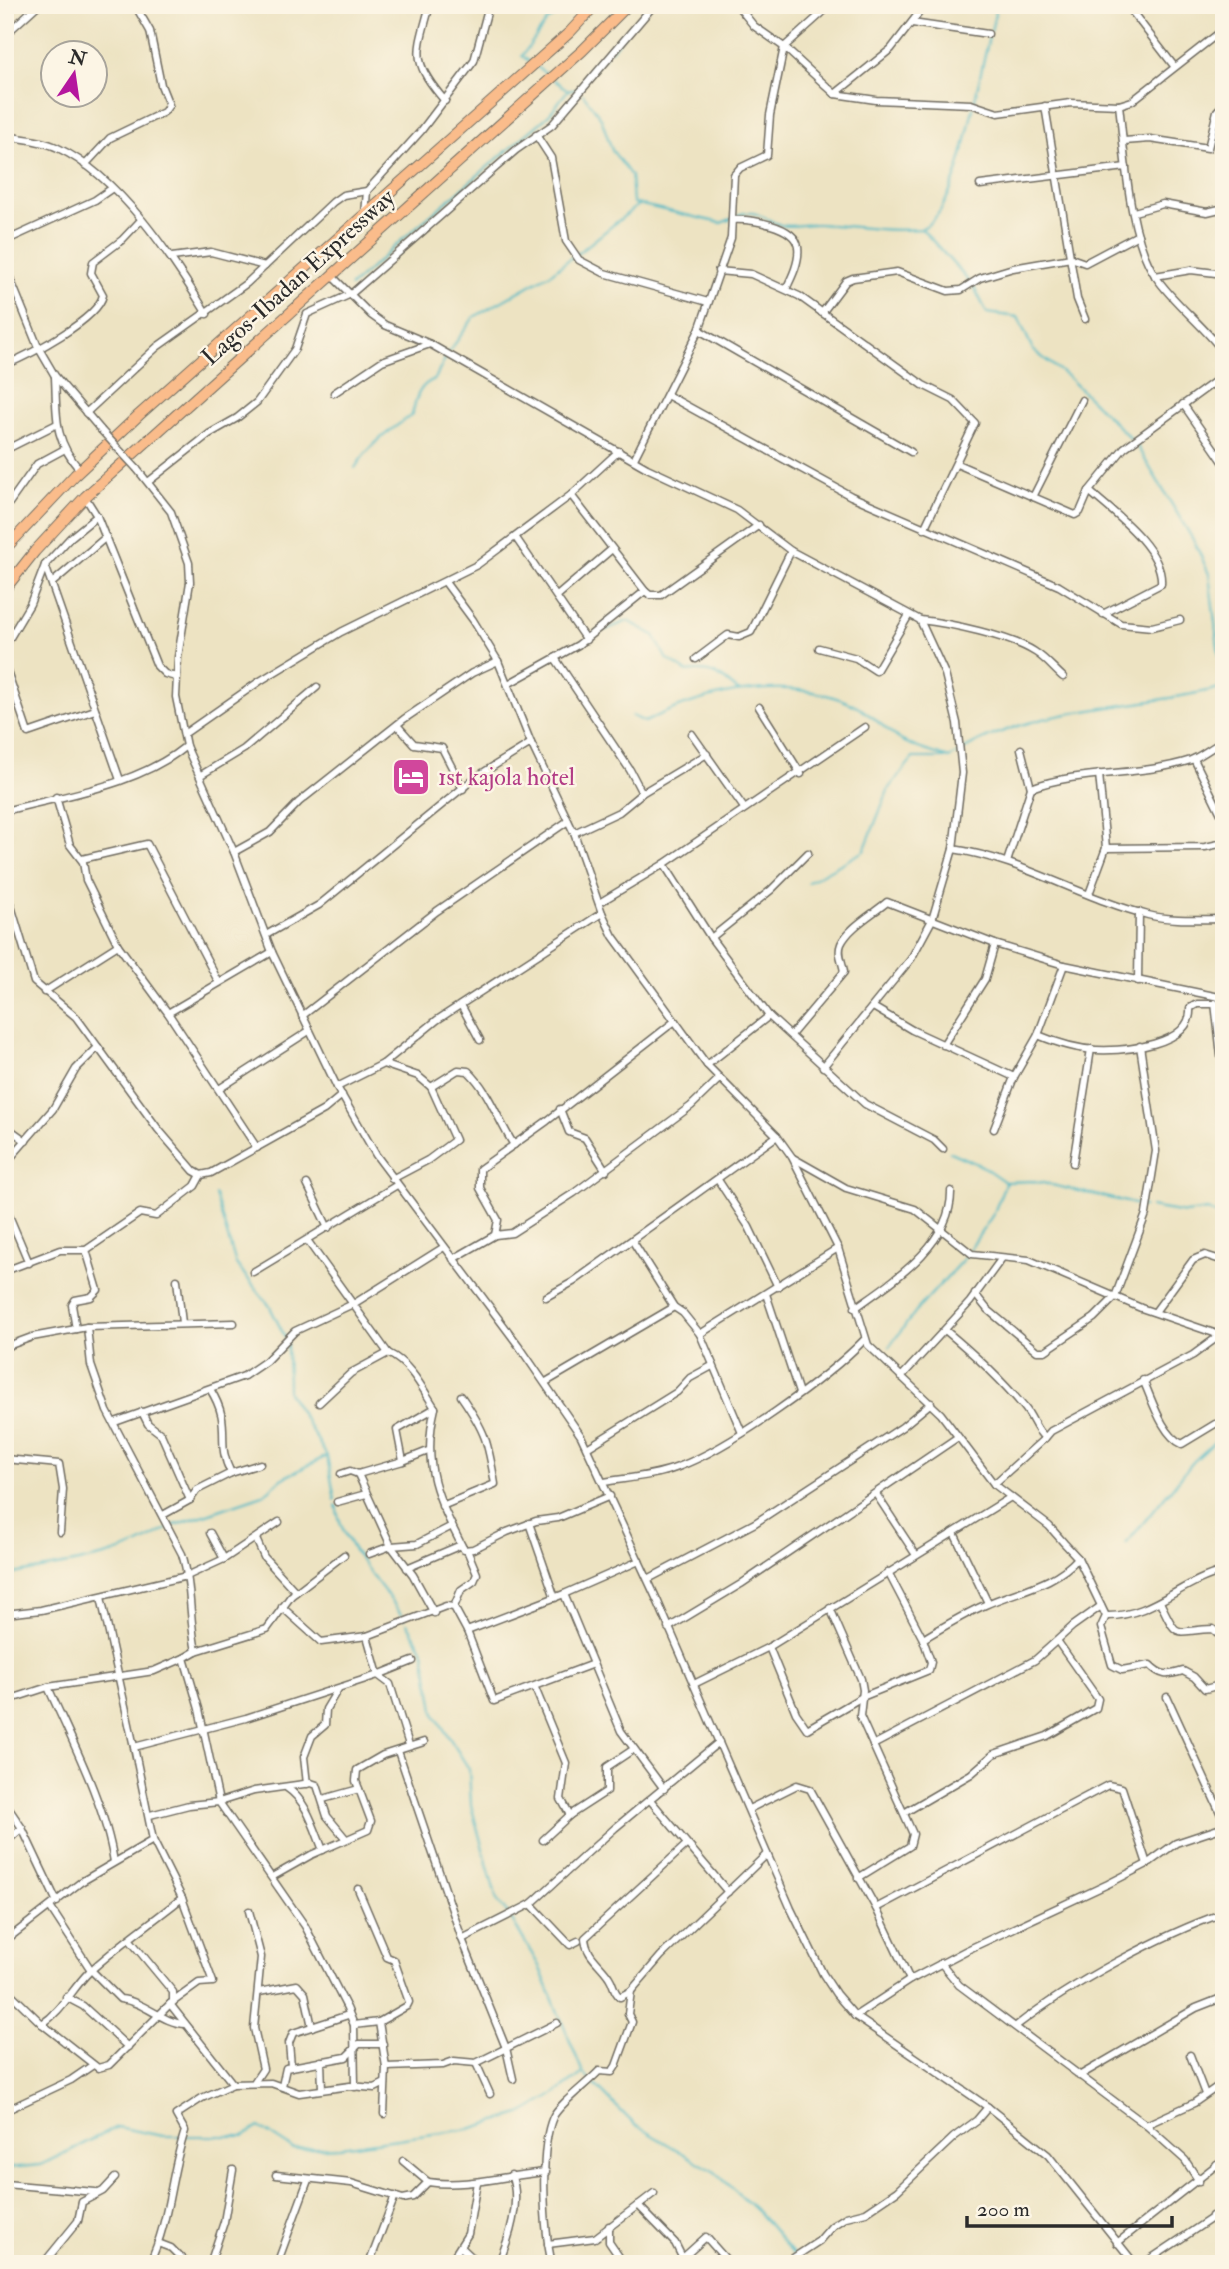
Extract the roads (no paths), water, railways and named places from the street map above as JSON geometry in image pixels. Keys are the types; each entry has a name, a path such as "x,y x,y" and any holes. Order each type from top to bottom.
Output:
{"highway":[{"name":"Lagos-Ibadan Expressway","path":"5,550 80,470 595,5"},
{"name":"Lagos-Ibadan Expressway","path":"5,589 35,551 85,497 582,51 628,5"}],"street":[{"path":"5,35 38,5"},
{"path":"85,165 110,138 164,112 169,105 161,85 150,31 135,5"},
{"path":"430,5 416,57 428,82 445,101"},
{"path":"365,215 367,191 445,101 474,61 489,5"},
{"path":"148,482 209,434 237,418 257,402 295,349 307,314 351,293 569,109 654,5"},
{"path":"737,5 754,26 783,47 835,94 876,100 974,105 998,113 1089,102 1119,104 1140,97 1174,66 1196,53 1224,29"},
{"path":"634,459 699,330 731,238 734,176 740,168 767,155 770,115 783,47 822,13 822,5"},
{"path":"835,94 891,49 925,5"},
{"path":"1127,5 1174,66"},
{"path":"1219,5 1224,11"},
{"path":"912,23 988,34"},
{"path":"1119,104 1126,167 1138,235 1155,276 1224,353"},
{"path":"1124,141 1150,139 1208,148 1217,111 1224,104"},
{"path":"1045,106 1077,299 1085,318"},
{"path":"536,135 551,158 569,247 579,260 604,273 708,302"},
{"path":"5,136 55,146 85,165 111,189 172,257 206,314"},
{"path":"980,185 1126,167"},
{"path":"5,241 95,200 111,189"},
{"path":"86,412 158,347 206,314 265,266 333,202 343,195 367,191"},
{"path":"1134,212 1163,204 1208,212 1224,208"},
{"path":"732,220 751,219 775,226 795,239 798,248 795,271 786,289"},
{"path":"5,365 38,348 99,307 103,295 91,273 93,262 122,240 140,221"},
{"path":"822,313 846,281 852,278 897,272 948,290 961,290 980,278 1071,258 1085,263 1138,235"},
{"path":"172,257 211,252 265,266"},
{"path":"5,266 38,348 55,376 148,482 178,527 189,563 187,619 176,677 177,706 186,746 201,775 272,951 309,1031 337,1087 394,1182 570,1416 604,1482 648,1579 767,1854 823,1974 855,2016 988,2107 1048,2155 1135,2264"},
{"path":"1155,276 1191,270 1224,274"},
{"path":"718,271 751,274 786,289 923,385 953,400 967,412 975,423 924,529"},
{"path":"331,275 371,315 430,344 634,459 737,510 792,551 920,620 965,628 1034,651 1063,677"},
{"path":"699,330 911,452"},
{"path":"334,393 382,361 430,344"},
{"path":"957,464 1075,515 1080,512 1089,491 1124,449 1224,375"},
{"path":"55,376 58,424 63,450 80,470"},
{"path":"667,395 851,496 1059,586 1121,624 1152,627 1180,620"},
{"path":"1033,497 1082,400"},
{"path":"1183,404 1224,463"},
{"path":"5,450 58,424"},
{"path":"5,509 37,464 63,450"},
{"path":"184,734 260,681 341,632 445,582 516,538 571,495 620,451"},
{"path":"1089,491 1140,536 1162,571 1161,584 1103,614"},
{"path":"571,495 650,595 661,595 759,525"},
{"path":"85,497 106,537 157,666 165,674 176,677"},
{"path":"5,659 8,641 30,604 45,565 70,538 97,516"},
{"path":"52,583 106,537"},
{"path":"516,538 586,640"},
{"path":"557,596 612,549"},
{"path":"696,659 727,635 739,637 751,632 792,551"},
{"path":"45,565 120,780"},
{"path":"445,582 474,620 498,661 531,743 574,833 601,913 613,936 707,1065 777,1136 792,1157 838,1248 865,1339 901,1377 931,1403 994,1484 1049,1526 1078,1558 1105,1615"},
{"path":"508,684 586,640 645,591"},
{"path":"819,648 856,658 876,671 909,615"},
{"path":"823,1067 911,959 932,920 953,849 962,774 957,723 945,674 920,620"},
{"path":"555,658 642,793"},
{"path":"234,852 270,832 299,802 397,724 472,673 498,661"},
{"path":"5,665 28,733 95,710"},
{"path":"201,775 244,750 317,687"},
{"path":"759,708 801,774"},
{"path":"397,724 414,744 442,748 463,789"},
{"path":"599,903 664,864 744,808 801,774 865,727"},
{"path":"692,734 744,808"},
{"path":"1031,788 1050,781 1150,769 1194,759 1205,749 1224,741"},
{"path":"266,935 283,929 319,905 495,763 531,743"},
{"path":"5,811 120,780 167,761 186,746"},
{"path":"1007,862 1031,788 1021,749"},
{"path":"574,833 619,812 642,793 707,754"},
{"path":"1194,759 1224,820"},
{"path":"1089,894 1106,848 1099,774"},
{"path":"56,797 70,845 82,859 86,880 118,946 168,1013 257,1148"},
{"path":"302,1016 436,911 568,821"},
{"path":"1106,848 1205,847 1224,843"},
{"path":"82,859 147,844 218,981"},
{"path":"953,849 1007,862 1139,912 1171,918 1224,919"},
{"path":"711,938 771,890 808,853"},
{"path":"664,864 711,938 769,1016 865,1104 934,1140 943,1149"},
{"path":"5,886 34,982 76,1017 159,1129 186,1162 201,1175"},
{"path":"791,1035 844,972 839,957 841,944 860,923 887,902 995,944 1064,965 1214,1001"},
{"path":"1138,981 1139,912"},
{"path":"337,1087 383,1064 461,1005 601,913"},
{"path":"943,1045 985,979 995,944"},
{"path":"44,992 118,946"},
{"path":"168,1013 272,951"},
{"path":"994,1129 1014,1077 1038,1035 1064,965"},
{"path":"1038,1035 1091,1049 1140,1046 1176,1036 1190,1020 1190,1009 1197,1004 1224,998"},
{"path":"1214,1001 1224,1082"},
{"path":"461,1005 481,1040"},
{"path":"873,1007 943,1045 1014,1077"},
{"path":"707,1065 769,1016"},
{"path":"495,1235 498,1220 480,1188 480,1169 675,1021"},
{"path":"219,1089 309,1031"},
{"path":"975,1294 987,1309 1037,1351 1045,1352 1094,1318 1115,1297 1149,1204 1156,1151 1140,1046"},
{"path":"5,1164 53,1109 76,1069 98,1047"},
{"path":"1073,1163 1091,1049"},
{"path":"253,1272 260,1265 328,1228 455,1140 432,1087 418,1076 383,1064"},
{"path":"432,1087 458,1070 468,1070 483,1086 500,1125 514,1145"},
{"path":"453,1259 495,1235 512,1233 606,1171 691,1106 719,1079"},
{"path":"5,1272 60,1250 86,1250 141,1213 156,1216 195,1186 201,1175 257,1148 324,1110 342,1095"},
{"path":"560,1109 569,1132 585,1138 606,1171"},
{"path":"5,1126 26,1141"},
{"path":"546,1297 632,1240 777,1136"},
{"path":"792,1157 846,1188 915,1209 972,1254 1029,1260 1221,1338"},
{"path":"718,1180 750,1227 778,1287"},
{"path":"307,1184 328,1228"},
{"path":"855,1308 916,1259 941,1231 951,1191"},
{"path":"5,1206 29,1263"},
{"path":"307,1240 355,1303 388,1353 400,1358 435,1408 428,1451 432,1481 477,1574 474,1581 461,1590 454,1607"},
{"path":"632,1240 674,1307 683,1313 700,1334 743,1433"},
{"path":"115,1422 244,1376 266,1361 295,1331 355,1303 444,1247"},
{"path":"700,1334 838,1248"},
{"path":"76,1329 72,1305 75,1300 92,1297 98,1290 86,1250"},
{"path":"1155,1312 1193,1260 1205,1255 1224,1261"},
{"path":"901,1377 945,1330 1002,1258"},
{"path":"177,1280 182,1323"},
{"path":"766,1294 799,1393"},
{"path":"545,1382 674,1307"},
{"path":"5,1347 32,1337 87,1327 234,1323"},
{"path":"87,1327 91,1365 107,1411 182,1554 196,1651"},
{"path":"945,1330 978,1356 1009,1389 1028,1412 1038,1433 1045,1438"},
{"path":"994,1484 1051,1431 1221,1338"},
{"path":"604,1482 678,1467 743,1433 799,1393 865,1339"},
{"path":"319,1403 351,1373 388,1353"},
{"path":"587,1448 677,1392 690,1378 712,1366"},
{"path":"1143,1380 1159,1415 1176,1441 1182,1444 1216,1424"},
{"path":"210,1389 224,1419 222,1455 231,1473"},
{"path":"442,1506 495,1484 492,1455 485,1433 461,1396"},
{"path":"648,1579 755,1523 902,1427 931,1403"},
{"path":"404,1461 397,1430 435,1408"},
{"path":"142,1412 148,1424 161,1434 190,1500"},
{"path":"668,1628 741,1584 958,1437"},
{"path":"341,1474 350,1471 358,1474 428,1451"},
{"path":"5,1459 59,1464 63,1489 61,1532"},
{"path":"165,1518 190,1500 197,1490 231,1473 260,1464"},
{"path":"358,1474 391,1546 434,1613"},
{"path":"337,1502 366,1494"},
{"path":"876,1494 916,1555"},
{"path":"407,1568 529,1523 558,1518 610,1496"},
{"path":"694,1684 769,1647 1011,1497"},
{"path":"5,1614 41,1610 187,1576 224,1559 279,1522"},
{"path":"529,1523 555,1598"},
{"path":"369,1554 391,1546 417,1544 452,1526"},
{"path":"209,1533 224,1559"},
{"path":"954,1533 988,1603"},
{"path":"256,1539 264,1557 296,1592"},
{"path":"5,1701 48,1687 153,1671 196,1651 262,1632 296,1592 344,1555"},
{"path":"923,1639 988,1603 1045,1582 1068,1569 1078,1558"},
{"path":"467,1631 555,1598 639,1560"},
{"path":"1105,1615 1132,1614 1160,1602 1197,1578 1224,1571"},
{"path":"769,1647 796,1713 807,1730 862,1697 929,1670 931,1662 923,1639 888,1572"},
{"path":"564,1594 621,1731 664,1789"},
{"path":"5,1988 42,2024 97,2068 109,2065 172,2003 199,1983 213,1982 182,1898 153,1840 150,1815 101,1597"},
{"path":"1160,1602 1174,1630 1181,1634 1221,1630 1224,1639"},
{"path":"282,1607 321,1642 367,1636 414,1621 446,1606 454,1607"},
{"path":"873,1745 1035,1660 1073,1626 1101,1606"},
{"path":"454,1607 467,1631 492,1700 535,1688 593,1664"},
{"path":"830,1608 861,1679 860,1716 913,1834 910,1846 858,1878"},
{"path":"1105,1615 1102,1620 1103,1637 1114,1666 1122,1670 1150,1665 1159,1674 1168,1675 1182,1671 1194,1676 1205,1689 1224,1684"},
{"path":"367,1636 378,1675 390,1684 409,1745"},
{"path":"904,1813 971,1774 994,1754 1047,1736 1096,1708 1098,1699 1058,1642"},
{"path":"184,1658 219,1802 311,1937 354,2025 355,2087"},
{"path":"134,1747 338,1688 413,1661"},
{"path":"48,1687 74,1745 111,1843 114,1862"},
{"path":"307,1784 304,1771 309,1742 325,1725 326,1709 338,1688"},
{"path":"535,1688 566,1763 561,1799 570,1815"},
{"path":"1167,1697 1224,1821"},
{"path":"272,1877 370,1826 371,1821 355,1775 357,1770 366,1762 424,1741"},
{"path":"462,1939 531,1904 561,1880 615,1828 651,1801 719,1742"},
{"path":"542,1840 570,1815 607,1791 607,1767 634,1749"},
{"path":"398,1751 462,1939 506,2048 513,2079"},
{"path":"150,1815 189,1805 219,1802 254,1791 317,1785 327,1816 346,1839"},
{"path":"749,1810 797,1785 810,1789 876,1908 910,1980"},
{"path":"876,1908 1108,1785 1122,1788 1147,1864"},
{"path":"285,1787 293,1791 306,1810 323,1850"},
{"path":"323,1799 359,1789"},
{"path":"651,1801 685,1845 728,1892"},
{"path":"5,1803 22,1829 57,1902"},
{"path":"855,2016 941,1963 1147,1864 1176,1843 1224,1827"},
{"path":"5,1843 22,1829"},
{"path":"5,1941 81,1882 153,1840"},
{"path":"685,1845 585,1938 585,1947 608,1975 620,1997 631,1992 661,1956 767,1854"},
{"path":"354,2025 379,2022 407,2006 408,1997 394,1960 387,1957 358,1889"},
{"path":"42,2024 55,2015 66,1997 91,1970 182,1898"},
{"path":"531,1904 570,1945 578,1941"},
{"path":"50,1907 91,1970 120,2000 130,1999 176,2024 185,2024"},
{"path":"249,1911 261,1957 254,2028 263,2069 255,2081"},
{"path":"1016,2026 1055,1998 1190,1926 1224,1913"},
{"path":"130,1940 173,1992 172,2003 185,2024 233,2084"},
{"path":"941,1963 959,1985 1146,2125 1185,2160 1199,2181"},
{"path":"259,1992 289,1984 297,1985 305,1994 312,2027"},
{"path":"552,2264 548,2244 546,2172 548,2135 554,2114 599,2071 612,2071 616,2066 632,2022 628,2014 631,1992"},
{"path":"66,1997 83,2006 128,2047"},
{"path":"1079,2076 1196,2008 1224,1997"},
{"path":"291,2066 290,2037 293,2033 348,2015"},
{"path":"379,2022 386,2067 384,2114"},
{"path":"386,2067 443,2065 454,2061 476,2063 526,2041 557,2023"},
{"path":"282,2086 284,2071 291,2066 346,2057 359,2044 383,2044"},
{"path":"1190,2055 1205,2094"},
{"path":"321,2061 322,2090"},
{"path":"476,2063 490,2094"},
{"path":"5,2111 71,2080 93,2065"},
{"path":"149,2264 167,2210 175,2160 185,2131 176,2115 202,2098 233,2084 255,2081 282,2086 299,2093 355,2087 375,2088 385,2083"},
{"path":"1146,2125 1194,2103 1224,2082"},
{"path":"784,2264 819,2241 832,2226 866,2212 897,2191 954,2137 978,2120 988,2107"},
{"path":"1117,2243 1224,2159"},
{"path":"403,2161 428,2182"},
{"path":"1217,2164 1224,2177"},
{"path":"210,2264 224,2222 233,2170"},
{"path":"276,2175 351,2183 395,2196 413,2197 428,2182 477,2182 546,2172"},
{"path":"498,2264 507,2241 514,2207 512,2175"},
{"path":"422,2176 422,2187"},
{"path":"5,2184 95,2192 103,2191 115,2178"},
{"path":"277,2264 308,2180"},
{"path":"449,2264 468,2234 477,2182"},
{"path":"43,2264 78,2221 82,2202 95,2192"},
{"path":"595,2238 654,2193"},
{"path":"382,2264 370,2262 395,2196"},
{"path":"638,2205 675,2243 682,2257"},
{"path":"1143,2264 1224,2210"},
{"path":"1212,2216 1224,2228"},
{"path":"609,2226 609,2242 624,2264"},
{"path":"676,2264 706,2237 730,2264"},
{"path":"548,2244 595,2238 609,2242"},
{"path":"158,2243 170,2248 187,2264"},
{"path":"461,2247 478,2264"},
{"path":"5,2259 18,2264"}],"waterway":[{"path":"530,62 522,56 548,20 560,14 565,5"},
{"path":"991,31 995,14 993,5"},
{"path":"611,51 627,30"},
{"path":"974,103 989,37"},
{"path":"579,87 599,61 605,58"},
{"path":"537,67 549,76"},
{"path":"554,80 568,90 579,90"},
{"path":"350,287 547,117 568,90"},
{"path":"583,94 601,118 612,150 631,176 633,203 721,223 731,219"},
{"path":"922,228 932,221 949,193 962,156 973,108"},
{"path":"577,254 638,205"},
{"path":"736,216 754,213 785,226 814,224 922,229 974,287 987,313 1018,317 1033,350 1068,377 1131,439"},
{"path":"449,352 474,317 550,274 572,257"},
{"path":"355,468 373,445 412,415 419,393 435,379 446,357"},
{"path":"1135,443 1195,543 1209,574 1219,655 1224,661"},
{"path":"605,630 628,621 654,635 666,658 687,672 703,671 715,674 738,691"},
{"path":"963,750 993,735 1057,716 1224,687"},
{"path":"632,716 645,722 694,702 747,690 801,690 852,704 899,739 917,748 949,758 958,753"},
{"path":"808,882 864,851 889,788 913,758 945,758"},
{"path":"950,1152 982,1166 1005,1182 1034,1181 1144,1206"},
{"path":"970,1249 994,1213 1005,1183"},
{"path":"215,1195 236,1264 269,1305 285,1337"},
{"path":"1150,1207 1185,1213 1208,1210 1224,1219"},
{"path":"889,1347 916,1311 968,1254"},
{"path":"287,1342 288,1392 327,1456 335,1500"},
{"path":"1126,1544 1193,1462 1224,1433"},
{"path":"172,1526 263,1495 281,1479 327,1456"},
{"path":"336,1505 346,1537 404,1619"},
{"path":"5,1576 108,1555 127,1549 167,1529"},
{"path":"407,1623 424,1652 435,1715 469,1769 471,1805 497,1900 508,1914"},
{"path":"511,1918 539,1966 583,2073 635,2125 715,2172 759,2213 794,2255"},
{"path":"186,2136 244,2136 259,2127 293,2149 340,2147 469,2129 521,2114 582,2074"},
{"path":"6,2168 41,2165 117,2127 163,2136 180,2136"},
{"path":"798,2259 805,2264"}],"place":[{"name":"1st kajola hotel","path":"411,777"}]}
